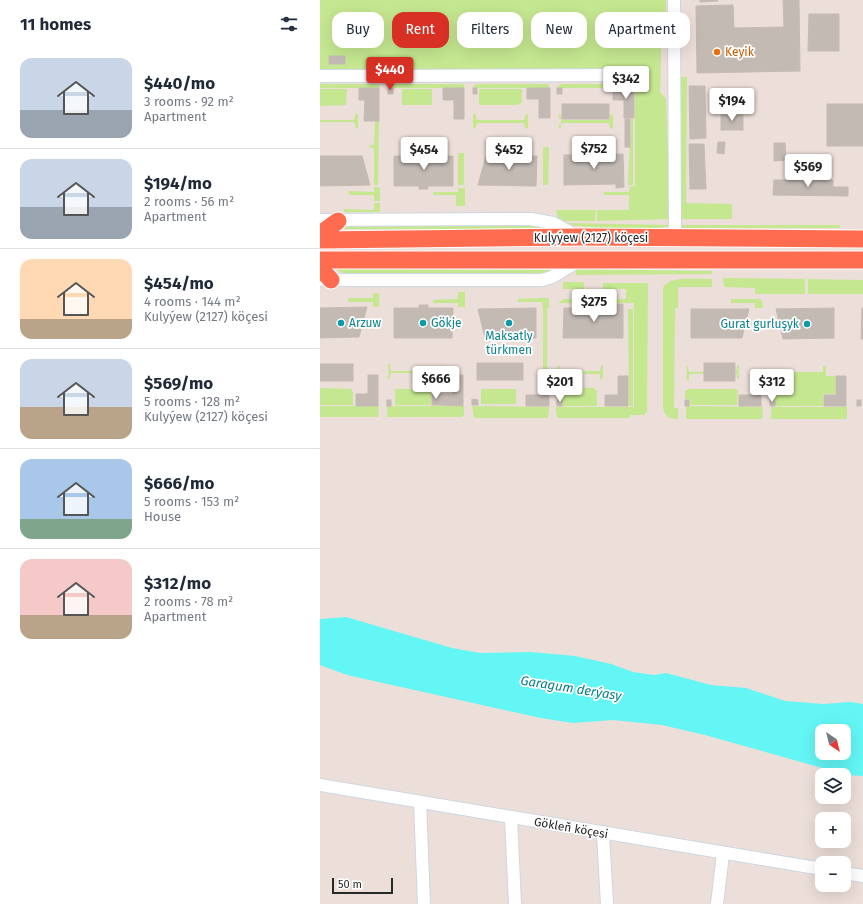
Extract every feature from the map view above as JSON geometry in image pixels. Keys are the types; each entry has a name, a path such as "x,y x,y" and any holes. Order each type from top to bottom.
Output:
{"highway":[{"path":"320,234 338,221"},
{"name":"Kulyýew (2127) köçesi","path":"320,240 580,237 863,239"},
{"name":"Kulyýew (2127) köçesi","path":"320,260 863,260"}],"street":[{"path":"674,0 675,238"},
{"path":"320,76 627,75"},
{"path":"320,220 531,219 553,223 580,237"},
{"path":"324,276 542,280 552,278 581,260"},
{"name":"Gökleň köçesi","path":"320,785 815,869"},
{"path":"420,802 424,904"},
{"path":"511,817 515,904"},
{"path":"604,834 607,904"},
{"path":"717,904 723,854"},
{"path":"851,874 863,876"}],"green space":[{"path":"320,0 666,0 666,12 595,12 595,48 661,48 660,92 666,99 670,219 597,221 597,210 629,210 629,195 604,195 604,192 629,192 630,186 635,186 635,88 558,88 560,84 631,84 631,70 320,71"},
{"path":"679,77 687,77 686,203 732,204 732,219 681,219"},
{"path":"320,84 378,84 380,88 320,88"},
{"path":"390,84 463,84 465,88 388,88"},
{"path":"475,84 548,84 550,88 473,88"},
{"path":"320,89 347,89 346,105 320,106"},
{"path":"402,89 432,89 432,105 402,105"},
{"path":"479,89 522,89 522,102 518,105 479,105"},
{"path":"356,113 358,115 358,128 356,129 354,122 320,122 320,120 354,120"},
{"path":"475,113 477,120 524,120 526,114 528,115 528,128 525,129 524,123 477,123 475,129 473,128 473,115"},
{"path":"560,113 562,120 609,120 611,114 613,115 613,128 610,129 609,123 562,123 560,130 558,125 561,125 561,119 558,118"},
{"path":"631,119 633,119 633,185 628,185"},
{"path":"375,121 379,121 378,185 374,185 374,148 369,147 369,145 374,145"},
{"path":"543,147 549,147 548,185 543,185"},
{"path":"458,153 464,153 464,185 458,185"},
{"path":"374,187 380,187 380,201 374,201 374,195 349,195 349,191 374,192"},
{"path":"458,188 465,188 465,206 456,206 456,195 433,195 433,192 458,192"},
{"path":"374,203 380,203 380,212 344,212 344,209 374,210"},
{"path":"556,210 596,210 595,221 565,221 558,218"},
{"path":"566,223 670,225 652,228 619,229 586,227"},
{"path":"338,225 532,225 546,228 538,230 333,229"},
{"path":"682,225 840,225 840,228 682,228"},
{"path":"335,269 550,271 537,275 345,274"},
{"path":"576,269 712,271 712,274 576,275"},
{"path":"723,278 805,279 805,294 755,294 755,288 724,287"},
{"path":"678,279 712,279 712,287 678,287 678,308 675,308 674,408 678,408 678,419 672,419 665,414 663,408 663,288 671,281"},
{"path":"808,279 863,280 863,294 808,294"},
{"path":"563,282 584,282 584,289 563,289"},
{"path":"603,283 648,283 647,412 644,415 630,415 630,418 558,418 556,407 634,407 634,303 603,303 603,299 626,299 626,289 603,289"},
{"path":"458,292 465,292 465,307 458,307 458,303 433,303 433,300 458,299"},
{"path":"373,293 379,293 379,307 373,307 373,302 348,302 348,298 373,298"},
{"path":"549,298 549,308 543,308 542,302 518,302 518,299"},
{"path":"564,299 584,299 584,303 558,303"},
{"path":"731,299 760,299 762,301 763,308 755,308 755,303 731,303"},
{"path":"543,308 547,308 547,371 543,371"},
{"path":"628,309 633,309 633,406 629,406"},
{"path":"388,364 390,364 391,371 439,371 441,364 442,378 439,379 439,373 391,373 389,380 387,378 389,375"},
{"path":"559,364 561,371 600,371 602,364 603,378 600,380 600,374 561,374 559,381"},
{"path":"738,364 738,380 736,373 689,374 689,380 686,379 687,365 689,372 736,371"},
{"path":"773,365 774,372 823,372 823,366 826,366 826,376 835,376 835,394 823,394 823,406 775,406 775,400 771,400"},
{"path":"563,387 594,388 597,392 597,406 562,406 562,398 556,398 557,391"},
{"path":"320,388 351,389 353,392 353,405 320,405"},
{"path":"395,389 431,389 431,405 395,405"},
{"path":"481,389 516,389 516,404 481,404"},
{"path":"689,389 735,389 738,391 737,405 690,405 690,399 685,399 685,391"},
{"path":"320,406 379,406 378,417 320,417"},
{"path":"387,406 464,406 464,415 462,417 387,417"},
{"path":"472,406 549,407 548,418 474,418"},
{"path":"686,406 763,407 762,419 686,419"},
{"path":"771,407 847,407 847,419 771,419"}],"water":[{"name":"Garagum derýasy","path":"346,617 452,648 480,653 531,652 575,656 611,664 633,672 654,675 666,673 711,685 746,688 785,701 823,704 851,702 863,704 863,776 851,775 851,768 822,768 705,735 662,725 613,720 573,723 541,718 347,675 320,665 320,619"}],"building":[{"path":"700,0 718,0 718,1 700,2"},
{"path":"783,0 799,0 800,71 697,73 696,6 733,5 734,28 784,27"},
{"path":"809,14 839,14 839,51 808,51"},
{"path":"329,56 345,56 345,64 329,64"},
{"path":"689,86 705,86 706,138 690,139"},
{"path":"359,88 379,88 379,121 364,121 365,100 359,100"},
{"path":"388,88 393,88 393,94 388,94"},
{"path":"443,88 464,88 464,119 454,119 454,100 443,100"},
{"path":"473,88 477,88 477,94 473,94"},
{"path":"527,88 550,88 550,118 539,118 539,99 527,99"},
{"path":"557,88 562,88 562,94 557,94"},
{"path":"613,88 634,88 634,118 624,118 624,100 613,100"},
{"path":"562,104 609,104 609,119 562,119"},
{"path":"827,104 863,104 863,146 827,146"},
{"path":"721,115 743,115 743,130 721,130"},
{"path":"625,119 630,119 630,147 625,147"},
{"path":"718,142 725,142 724,154 717,153"},
{"path":"774,143 785,143 786,160 774,161"},
{"path":"689,144 704,144 706,189 690,189"},
{"path":"623,154 624,187 616,188 616,184 564,185 564,155"},
{"path":"320,156 362,156 370,185 320,186"},
{"path":"394,156 453,156 453,186 428,186 428,189 419,189 419,186 394,186"},
{"path":"486,156 537,156 536,186 478,185"},
{"path":"774,180 833,180 833,187 848,187 848,196 773,195"},
{"path":"615,304 623,304 623,338 563,338 564,308 615,308"},
{"name":"Gökje","path":"419,305 428,305 428,308 453,308 452,338 394,338 394,308 419,308"},
{"name":"Arzuw","path":"367,307 359,337 320,338 320,308"},
{"name":"Maksatly türkmen","path":"536,308 536,338 485,338 478,309"},
{"name":"Gurat gurluşyk","path":"834,308 834,338 783,339 776,309"},
{"path":"862,308 863,339 861,339"},
{"path":"691,309 749,309 742,338 691,338"},
{"path":"477,363 523,363 523,380 477,380"},
{"path":"704,363 735,363 735,381 704,381"},
{"path":"320,364 353,364 353,381 320,381"},
{"path":"368,375 378,375 378,406 356,406 356,394 368,394"},
{"path":"453,375 463,375 463,406 441,405 441,394 453,394"},
{"path":"539,375 549,375 549,406 526,406 526,395 539,395"},
{"path":"618,376 628,376 628,406 605,406 605,395 618,395"},
{"path":"751,376 761,376 761,406 739,406 739,395 751,395"},
{"path":"836,376 846,376 846,406 824,406 824,395 836,395"},
{"path":"432,394 441,394 441,405 432,405"},
{"path":"472,399 478,400 478,405 472,405"},
{"path":"387,400 391,400 391,406 387,406"},
{"path":"557,400 562,400 562,406 557,406"},
{"path":"685,400 689,400 689,406 685,406"},
{"path":"770,400 775,401 775,406 770,406"},
{"path":"857,400 861,400 861,406 857,406"}],"place":[{"name":"Keyik","path":"717,52"},
{"name":"Arzuw","path":"341,323"},
{"name":"Gökje","path":"423,323"},
{"name":"Maksatly türkmen","path":"509,323"},
{"name":"Gurat gurluşyk","path":"807,324"}]}
